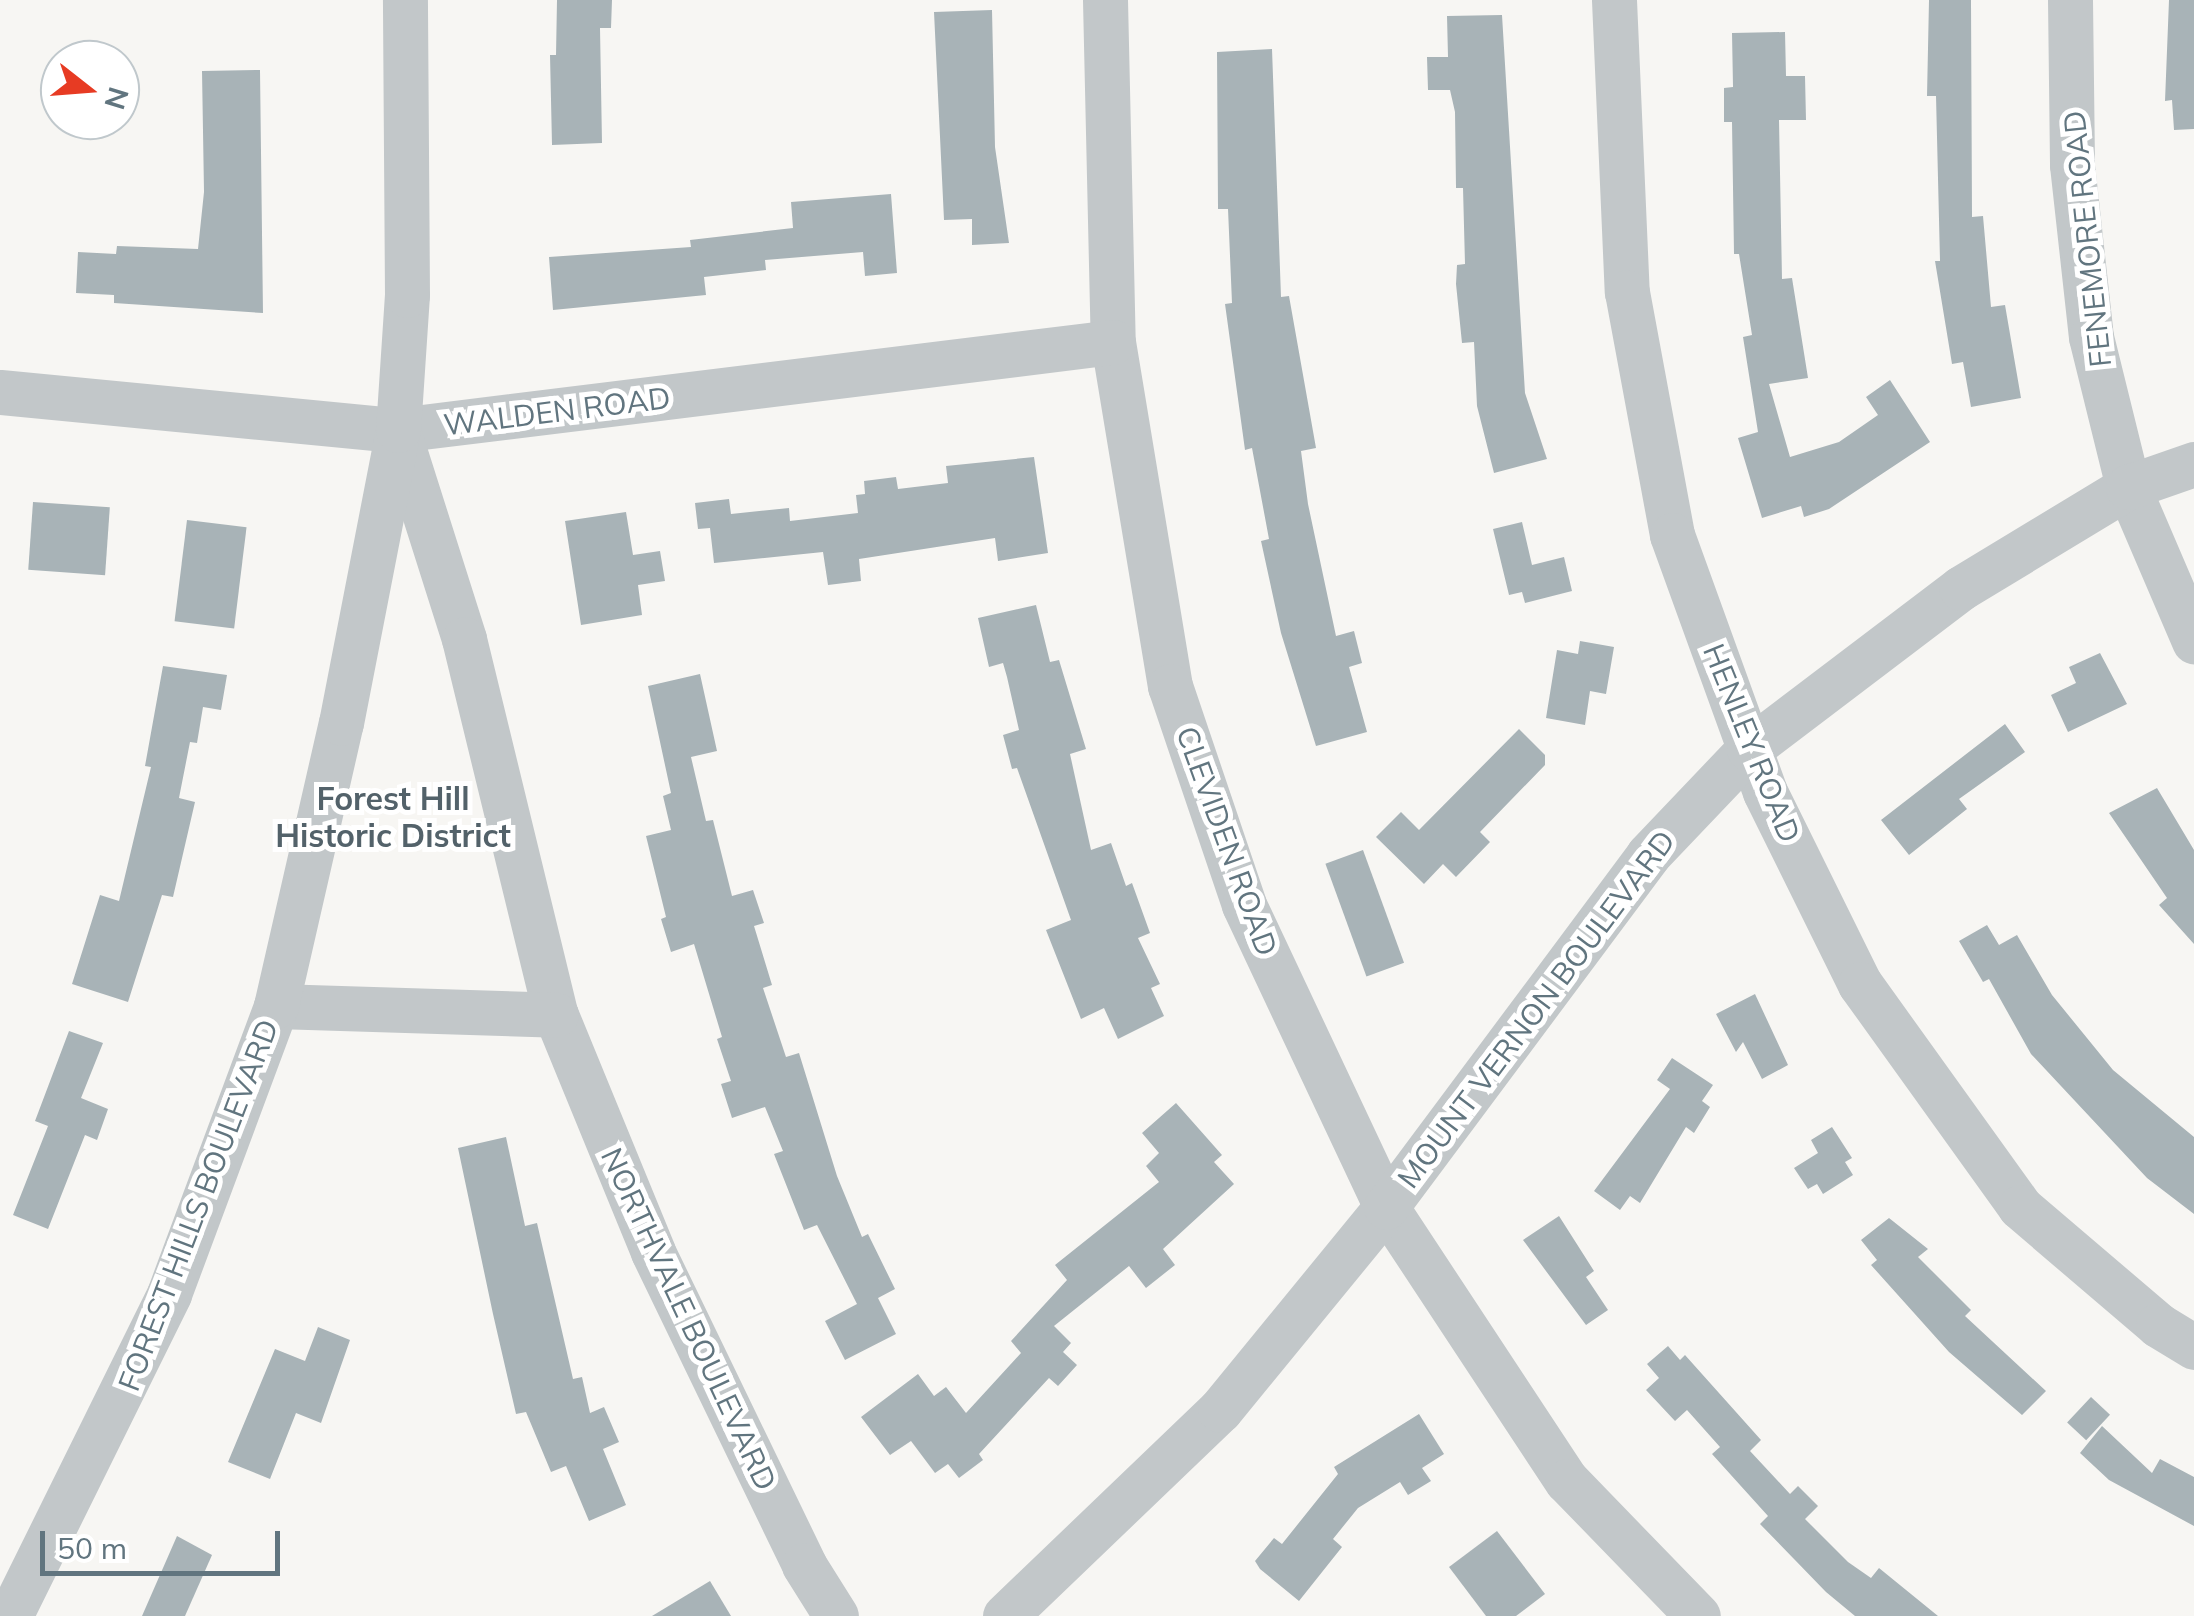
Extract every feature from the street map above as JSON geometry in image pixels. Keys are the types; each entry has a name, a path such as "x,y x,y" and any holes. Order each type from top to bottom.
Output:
{"street":[{"name":"FOREST HILLS BOULEVARD","path":"10,1616 169,1294 276,1006 341,722 398,430 407,295 405,0"},
{"name":"CLEVIDEN ROAD","path":"1104,0 1113,342 1170,686 1244,906 1386,1207 1567,1481 1698,1616"},
{"name":"HENLEY ROAD","path":"1614,0 1627,292 1672,535 1749,749 1860,984 2020,1207 2158,1325 2194,1348"},
{"name":"FENEMORE ROAD","path":"2070,0 2072,166 2091,337 2128,487 2194,642"},
{"name":"WALDEN ROAD","path":"0,392 398,430 1113,342"},
{"name":"NORTHVALE BOULEVARD","path":"398,430 464,639 556,1015 653,1252 804,1565 836,1616"},
{"name":"MOUNT VERNON BOULEVARD","path":"1005,1616 1220,1410 1386,1207 1648,854 1749,749 1960,588 2128,487 2194,464"},
{"path":"276,1006 556,1015"}],"building":[{"path":"557,0 612,0 611,28 600,28 602,143 552,145 550,55 556,55"},
{"path":"1929,0 1971,0 1972,217 1983,216 1991,307 2005,305 2021,398 1971,407 1963,362 1952,364 1935,261 1940,261 1936,96 1927,96"},
{"path":"2169,0 2194,0 2194,129 2174,130 2172,100 2165,101"},
{"path":"992,10 995,147 1009,243 972,245 972,219 944,220 934,12"},
{"path":"1502,15 1525,393 1547,459 1494,473 1477,406 1474,342 1462,343 1456,284 1457,265 1465,264 1463,188 1456,188 1455,112 1450,90 1428,90 1427,57 1448,57 1447,16"},
{"path":"1785,32 1786,76 1805,76 1806,120 1779,120 1782,279 1792,278 1808,378 1769,384 1790,457 1839,442 1878,415 1866,397 1890,380 1930,442 1829,509 1804,517 1801,506 1762,518 1738,438 1758,432 1743,337 1752,335 1739,254 1734,254 1732,122 1724,122 1724,88 1733,87 1732,33"},
{"path":"1272,49 1281,297 1289,296 1316,448 1301,451 1308,504 1336,636 1354,631 1362,663 1349,667 1367,732 1316,746 1281,633 1261,541 1269,539 1252,448 1245,450 1225,304 1232,303 1228,209 1218,209 1217,52"},
{"path":"260,70 263,313 114,303 114,295 76,293 78,252 116,254 117,246 198,249 204,192 202,71"},
{"path":"891,194 897,273 865,276 863,252 765,260 766,270 704,277 706,295 553,310 549,257 691,247 690,240 793,228 791,202"},
{"path":"1034,457 1048,553 998,561 995,538 859,559 861,581 828,585 823,552 714,563 710,528 698,529 695,503 729,499 731,514 789,508 790,521 858,513 856,495 865,494 864,481 896,477 898,489 948,483 946,466"},
{"path":"33,502 110,507 105,575 28,570"},
{"path":"626,512 633,555 660,551 665,581 638,585 642,615 581,625 565,521"},
{"path":"187,520 247,527 234,629 175,621"},
{"path":"1522,522 1532,565 1564,557 1572,591 1525,603 1522,592 1509,595 1493,529"},
{"path":"1036,605 1050,662 1059,660 1086,749 1070,754 1091,850 1111,843 1126,886 1132,883 1150,933 1138,938 1160,984 1151,988 1164,1016 1118,1039 1104,1008 1081,1019 1046,930 1071,920 1017,768 1012,769 1003,735 1019,730 1003,663 989,667 978,618"},
{"path":"1580,641 1614,647 1606,694 1590,691 1585,725 1546,718 1557,650 1578,654"},
{"path":"2100,653 2127,704 2068,732 2051,695 2076,683 2069,667"},
{"path":"163,666 227,675 221,710 203,707 197,743 190,742 179,798 195,802 173,897 162,895 128,1002 72,984 100,895 119,901 151,767 145,766"},
{"path":"700,674 717,751 691,757 706,821 713,820 732,896 753,890 764,923 754,926 772,985 763,988 786,1057 799,1053 837,1176 862,1237 868,1234 895,1289 878,1298 896,1334 845,1360 825,1321 857,1304 817,1225 804,1230 774,1154 783,1151 765,1107 732,1118 721,1084 731,1081 717,1039 722,1037 694,944 671,952 661,919 666,917 646,836 671,830 663,796 671,793 648,686"},
{"path":"2005,724 2025,752 1959,799 1967,809 1909,855 1881,820"},
{"path":"1519,729 1545,755 1545,765 1480,832 1490,842 1456,877 1443,864 1424,884 1376,837 1401,812 1419,830"},
{"path":"2157,788 2194,850 2194,944 2159,905 2167,898 2109,813"},
{"path":"1363,850 1404,963 1366,976 1325,864"},
{"path":"1987,925 1999,945 2017,935 2052,995 2113,1070 2194,1137 2194,1214 2147,1178 2031,1054 1989,979 1983,982 1959,941"},
{"path":"1755,994 1788,1065 1762,1079 1743,1042 1736,1052 1716,1014"},
{"path":"69,1031 103,1043 81,1098 108,1109 97,1140 85,1135 48,1229 13,1215 48,1126 35,1121"},
{"path":"1672,1058 1713,1085 1702,1101 1710,1107 1694,1133 1686,1127 1640,1203 1630,1196 1620,1210 1594,1191 1670,1089 1657,1080"},
{"path":"1176,1103 1222,1155 1214,1162 1234,1184 1163,1249 1175,1265 1146,1288 1129,1266 1054,1326 1071,1343 1063,1352 1077,1365 1058,1386 1049,1378 979,1454 983,1460 959,1478 948,1464 935,1473 911,1441 890,1455 861,1417 918,1374 934,1396 946,1387 966,1413 1021,1353 1011,1341 1067,1280 1055,1265 1159,1182 1146,1166 1159,1153 1142,1133"},
{"path":"1832,1127 1852,1158 1845,1162 1853,1175 1823,1194 1817,1184 1808,1189 1794,1168 1818,1153 1811,1140"},
{"path":"506,1137 525,1226 537,1223 573,1379 582,1377 590,1413 604,1407 619,1442 603,1449 626,1505 589,1521 566,1466 551,1472 526,1412 516,1414 493,1314 458,1148"},
{"path":"1559,1216 1594,1271 1586,1277 1608,1310 1586,1325 1523,1240"},
{"path":"1889,1218 1928,1249 1918,1257 1971,1310 1965,1316 2046,1391 2022,1415 1949,1352 1871,1265 1877,1260 1861,1240"},
{"path":"318,1327 350,1340 321,1423 296,1413 270,1479 228,1462 275,1349 305,1361"},
{"path":"1668,1346 1680,1360 1685,1355 1761,1440 1750,1451 1790,1494 1798,1486 1818,1506 1805,1519 1848,1562 1871,1578 1879,1568 1938,1616 1855,1616 1826,1592 1760,1524 1768,1516 1712,1454 1720,1447 1687,1410 1675,1421 1646,1390 1659,1378 1647,1364"},
{"path":"2091,1397 2110,1415 2086,1440 2067,1423"},
{"path":"1419,1414 1444,1454 1422,1468 1431,1481 1408,1495 1400,1482 1358,1508 1333,1539 1342,1547 1299,1601 1255,1561 1274,1538 1282,1544 1338,1474 1334,1467"},
{"path":"2102,1426 2152,1473 2160,1459 2194,1477 2194,1526 2109,1480 2080,1453"},
{"path":"1497,1531 1545,1594 1516,1616 1486,1616 1449,1567"},
{"path":"177,1536 212,1555 185,1616 142,1616"},
{"path":"710,1581 731,1616 652,1616"}],"district":[{"name":"Forest Hill Historic District","path":"393,818"}]}
